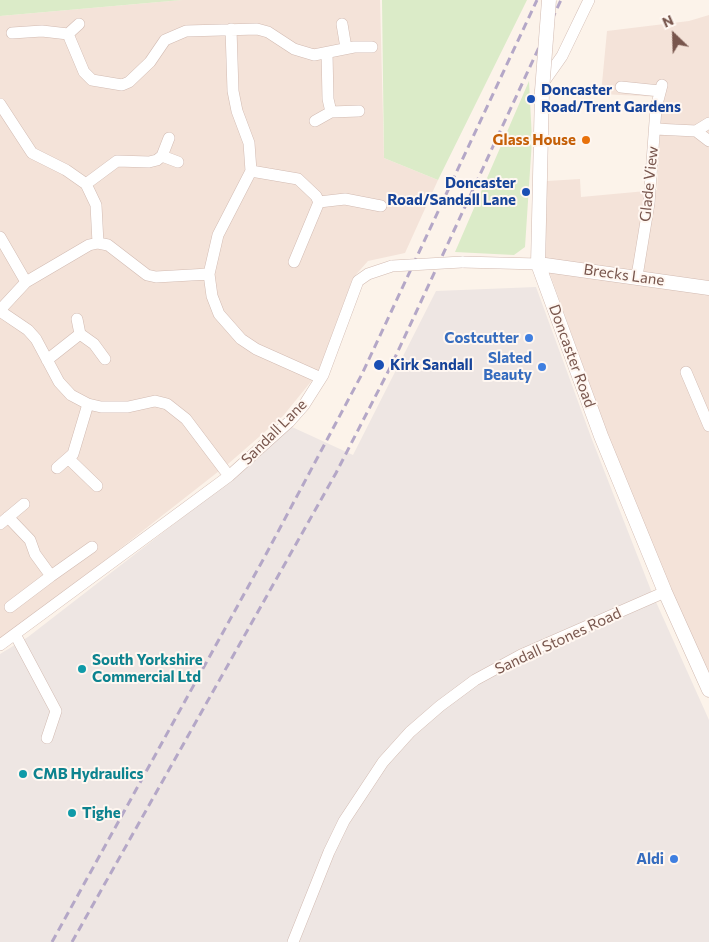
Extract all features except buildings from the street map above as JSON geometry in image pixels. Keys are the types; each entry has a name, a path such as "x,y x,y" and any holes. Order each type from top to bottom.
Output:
{"street":[{"name":"Doncaster Road","path":"549,0 543,87 538,264 601,436 665,592 709,690"},
{"path":"543,87 562,56 590,0"},
{"path":"12,33 42,31 68,34 79,24"},
{"path":"342,24 346,48"},
{"path":"231,29 233,91 237,111 249,142 252,171 218,235 209,274 212,296 218,314 241,339 256,349 321,378"},
{"path":"68,34 84,72 92,80 122,85 129,82 150,62 165,40 177,33 257,29 268,32 294,49 314,55 346,48 372,47"},
{"path":"327,53 330,112"},
{"name":"Glade View","path":"621,87 661,88 655,128 649,203 637,276"},
{"path":"0,104 32,153 66,170 86,184 96,205 98,243"},
{"path":"316,121 330,112 359,111"},
{"path":"696,131 709,123"},
{"path":"655,128 696,131 709,141"},
{"path":"162,156 169,138"},
{"path":"86,184 117,161 148,162 162,156 178,162"},
{"path":"252,171 298,179 316,196 319,202 294,262"},
{"path":"319,202 345,199 382,206"},
{"path":"0,238 26,282"},
{"path":"209,274 156,277 147,275 108,245 98,243 89,246 26,282 8,299 0,311 28,330 36,339 58,382 71,395 88,404 112,408 155,401 167,404 186,419 228,476"},
{"name":"Sandall Lane","path":"0,645 16,636 228,476 288,422 304,405 321,378 358,281 368,274 392,266 462,262 538,264"},
{"name":"Brecks Lane","path":"538,264 637,276 709,288"},
{"path":"77,319 80,334 94,344 106,359"},
{"path":"47,360 80,334"},
{"path":"686,372 709,426"},
{"path":"57,468 73,454 88,404"},
{"path":"69,459 97,486"},
{"path":"24,504 4,521 30,540 35,554 51,576"},
{"path":"10,606 92,547"},
{"name":"Sandall Stones Road","path":"293,942 329,852 344,821 383,762 410,732 440,706 475,680 513,659 665,592"},
{"path":"16,636 56,711 47,738"}],"shaded area":[{"path":"182,0 380,0 384,158 438,180 405,253 368,261 353,278 318,373 283,416 228,464 15,631 0,640 0,16"},
{"path":"709,15 709,675 668,588 608,436 545,260 547,181 580,179 581,197 657,190 662,97 601,94 607,31 689,21"},
{"path":"536,287 591,437 652,593 709,720 709,942 0,942 0,654 28,637 232,479 292,427 353,455 436,291"}],"green space":[{"path":"0,0 182,0 0,16"},
{"path":"382,0 527,0 438,180 384,158"},
{"path":"529,81 532,140 525,247 514,255 455,252"}],"railway":[{"path":"52,942 264,558 362,374 537,0"},
{"path":"72,942 336,473 392,364 561,0"}],"place":[{"name":"Doncaster Road/Trent Gardens","path":"531,99"},
{"name":"Glass House","path":"586,140"},
{"name":"Doncaster Road/Sandall Lane","path":"526,192"},
{"name":"Costcutter","path":"529,338"},
{"name":"Kirk Sandall","path":"379,365"},
{"name":"Slated Beauty","path":"542,367"},
{"name":"South Yorkshire Commercial Ltd","path":"82,669"},
{"name":"CMB Hydraulics","path":"23,774"},
{"name":"Tighe","path":"72,813"},
{"name":"Aldi","path":"674,859"}]}
